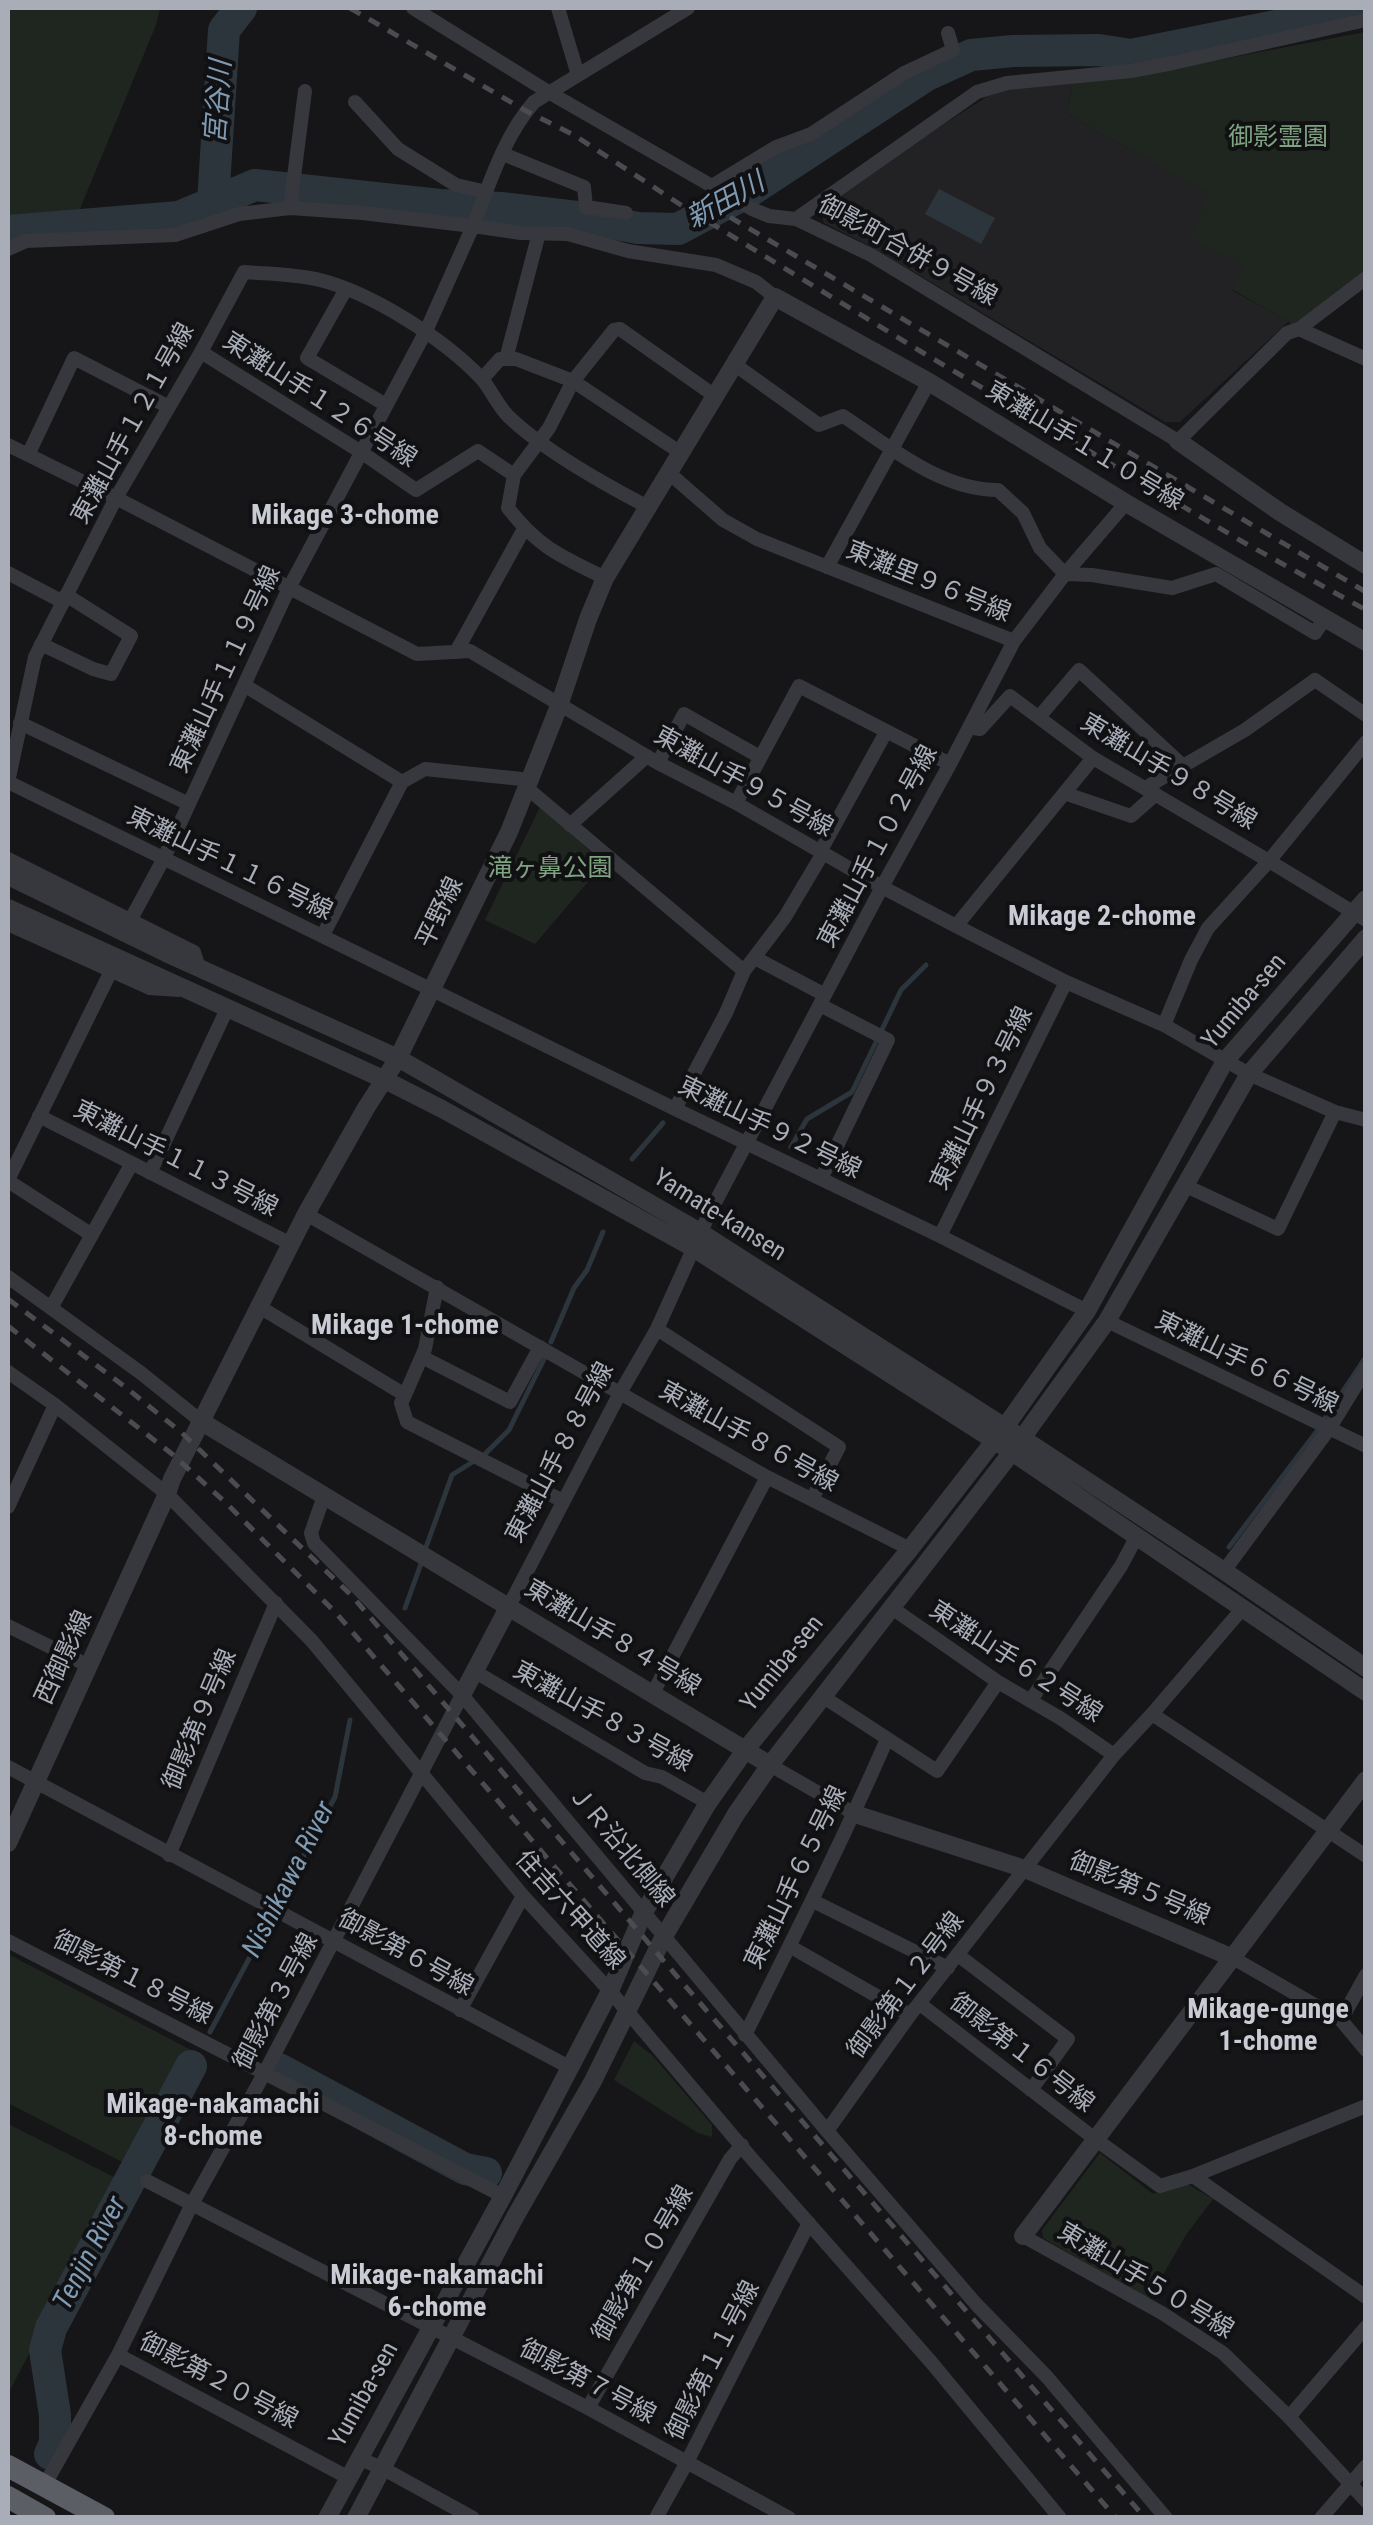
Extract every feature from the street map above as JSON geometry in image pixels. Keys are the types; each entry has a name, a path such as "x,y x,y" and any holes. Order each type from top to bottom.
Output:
{"highway":[{"path":"8,2466 104,2518"},
{"path":"8,2497 36,2516"}],"street":[{"name":"御影町合併９号線","path":"413,8 550,93 752,209 769,216 796,219 871,255 1178,441 1280,512 1366,565"},
{"path":"558,8 578,75"},
{"path":"550,93 688,8"},
{"path":"796,219 977,92 1006,83 1145,68 1366,20"},
{"path":"717,188 776,148 811,134 904,73 953,50 948,33"},
{"path":"291,197 305,91"},
{"name":"東灘山手１１９号線","path":"132,919 164,860 289,588 426,331 503,154 526,111 550,93"},
{"path":"355,102 398,149 456,185 486,196"},
{"path":"503,154 584,187 586,207 626,212"},
{"path":"8,249 26,241 175,235 291,197 318,208 474,222 521,233 568,234 628,252 716,265 756,282 774,296"},
{"path":"506,359 539,233"},
{"name":"東灘山手１２１号線","path":"8,782 34,656 116,498 244,272 305,277 346,289 426,331 482,380 505,414 572,463 648,507"},
{"path":"1178,441 1286,333 1300,329 1366,278"},
{"path":"346,289 307,358 386,405"},
{"name":"平野線","path":"167,1494 258,1306 306,1214 398,1058 509,832 605,578 774,296"},
{"name":"東灘山手１１０号線","path":"774,296 930,382 1126,503 1366,642"},
{"path":"605,578 549,550 524,528 508,508 514,475 549,428 572,381 614,330 620,329 716,396"},
{"path":"1300,329 1366,358"},
{"name":"東灘山手１２６号線","path":"201,352 416,490 478,452 514,475"},
{"path":"28,455 74,358 169,407"},
{"path":"482,380 500,358 516,359 572,381 682,453"},
{"path":"734,364 819,425 843,416 933,474 983,490 998,490 1024,513 1040,548 1065,574 1092,574 1172,588 1216,574 1315,633 1325,618"},
{"path":"827,567 930,382"},
{"name":"東灘山手９５号線","path":"8,445 416,654 470,652 652,759 956,926 1066,982 1164,1025 1249,1074 1334,1112 1366,1120"},
{"name":"東灘里９６号線","path":"669,473 740,530 1014,642"},
{"name":"東灘山手１０２号線","path":"696,1240 1014,642 1126,503"},
{"path":"456,652 524,528"},
{"path":"8,573 64,598 131,636 111,674 41,644"},
{"path":"1039,717 1079,670 1183,766"},
{"path":"1064,794 1130,816 1150,791 1183,766 1246,730 1315,680 1366,715"},
{"path":"244,685 402,782"},
{"path":"736,803 799,686 950,764"},
{"name":"東灘山手９８号線","path":"969,727 980,730 1010,696 1093,758 1362,911"},
{"path":"570,826 652,759 684,714 760,757"},
{"path":"20,722 189,804"},
{"path":"675,1109 744,971 785,917 886,732"},
{"path":"1164,1025 1208,928 1366,742"},
{"path":"956,926 1093,758"},
{"path":"323,936 402,782 425,769 529,784 570,826 744,971"},
{"name":"東灘山手１１６号線","path":"8,782 432,989"},
{"path":"9,867 132,919 194,952 199,968"},
{"name":"Yamate-kansen","path":"9,867 199,968 398,1058 632,1192 696,1240 1017,1445 1224,1571 1366,1668"},
{"name":"Yamate-kansen","path":"8,908 383,1079 624,1210 696,1240"},
{"name":"Yumiba-sen","path":"327,2518 503,2196 610,1991 643,1914 708,1803 746,1749 1000,1434 1087,1311 1226,1062 1362,911"},
{"path":"8,924 150,988 185,990"},
{"name":"Yumiba-sen","path":"356,2518 516,2217 594,2082 663,1938 736,1814 1107,1321 1249,1074 1366,938"},
{"path":"755,958 888,1040 821,1179"},
{"path":"92,1235 8,1180 111,970"},
{"name":"東灘山手９３号線","path":"940,1236 1066,982"},
{"name":"東灘山手９２号線","path":"432,989 1087,1311"},
{"path":"150,1173 227,1009"},
{"path":"1186,1186 1278,1229 1334,1112"},
{"name":"東灘山手１１３号線","path":"40,1116 291,1244"},
{"path":"51,1308 132,1163"},
{"name":"東灘山手８６号線","path":"306,1214 768,1477 910,1549"},
{"name":"東灘山手８８号線","path":"462,1696 657,1329 696,1240"},
{"path":"8,1277 202,1422 324,1496"},
{"path":"436,1288 422,1358 401,1403 407,1422 563,1501"},
{"path":"258,1306 405,1395"},
{"name":"東灘山手６６号線","path":"1107,1321 1366,1446"},
{"path":"657,1329 839,1447 812,1499"},
{"path":"422,1358 510,1402 540,1347"},
{"path":"1224,1571 1329,1429 1366,1368"},
{"name":"住吉六甲道線","path":"8,1372 167,1494 312,1641 523,1896 931,2362 1059,2517"},
{"path":"8,1506 55,1405"},
{"name":"Yamate-kansen","path":"1017,1445 1137,1536 1366,1692"},
{"path":"653,1693 768,1477"},
{"name":"西御影線","path":"8,1843 167,1494"},
{"name":"東灘山手８４号線","path":"324,1496 770,1764"},
{"name":"ＪＲ沿北側線","path":"324,1496 310,1532 314,1543 462,1696 827,2131 976,2304 1047,2377 1166,2518"},
{"path":"1030,1700 1137,1536"},
{"name":"御影第９号線","path":"169,1855 276,1603"},
{"name":"東灘山手６２号線","path":"892,1608 998,1682 1114,1755"},
{"name":"御影第１２号線","path":"827,2131 915,2010 1114,1755 1243,1608"},
{"path":"8,1626 90,1666"},
{"name":"東灘山手８３号線","path":"474,1671 645,1773 662,1777 708,1803"},
{"path":"822,1696 937,1770 998,1682"},
{"name":"御影第３号線","path":"44,2486 118,2355 192,2204 462,1696"},
{"path":"1152,1714 1366,1856"},
{"name":"東灘山手６５号線","path":"745,2035 791,1947 887,1739"},
{"path":"770,1764 854,1814"},
{"name":"御影第６号線","path":"8,1767 569,2067"},
{"path":"1022,2236 1366,1780"},
{"name":"御影第５号線","path":"854,1814 1025,1869 1233,1958"},
{"path":"460,2010 523,1896"},
{"path":"813,1900 948,1968"},
{"name":"御影第１８号線","path":"8,1940 503,2196"},
{"name":"御影第１６号線","path":"791,1947 915,2010 1160,2186 1193,2176"},
{"path":"958,1955 1068,2039 1031,2090"},
{"path":"1233,1958 1341,2020 1366,2050"},
{"path":"1341,2020 1366,1975"},
{"path":"1193,2176 1366,2106"},
{"name":"御影第１０号線","path":"588,2408 730,2159 742,2145"},
{"path":"1193,2176 1366,2297"},
{"name":"御影第７号線","path":"148,2181 432,2326 790,2518"},
{"name":"御影第１１号線","path":"656,2518 809,2223"},
{"name":"東灘山手５０号線","path":"1022,2236 1162,2313 1223,2353 1289,2416 1366,2501"},
{"path":"1289,2416 1366,2327"},
{"name":"御影第２０号線","path":"118,2355 348,2478"},
{"path":"360,2458 474,2518"},
{"path":"1321,2518 1366,2466"},
{"path":"36,2516 44,2486"}],"shaded area":[{"path":"1073,81 1067,114 1210,194 1243,268 1233,291 1289,321 1180,422 1165,422 872,247 824,223 818,204 988,96 1024,83"},
{"path":"939,189 995,218 981,244 925,214"}],"green space":[{"path":"8,8 160,8 77,216 8,225"},
{"name":"御影霊園","path":"1365,32 1365,271 1294,328 1233,290 1243,267 1190,238 1209,194 1067,114 1073,81 1155,72"},
{"name":"滝ヶ鼻公園","path":"540,807 604,863 535,944 485,920"},
{"path":"8,1954 191,2050 126,2164 8,2103"},
{"path":"634,2041 652,2055 712,2125 712,2137 698,2133 614,2080"},
{"path":"8,2124 120,2180 8,2394"},
{"path":"1100,2153 1153,2194 1184,2182 1213,2199 1186,2235 1149,2299 1043,2238 1042,2230"}],"waterway":[{"name":"宮谷川","path":"213,202 224,30 241,8"},
{"name":"新田川","path":"8,231 179,217 255,185 501,208 638,228 678,229 748,192 925,76 971,55 1099,50 1131,55 1355,8"},
{"name":"Nishikawa River","path":"791,1147 807,1119 852,1092 901,990 926,965"},
{"name":"Nishikawa River","path":"632,1159 663,1123"},
{"name":"Nishikawa River","path":"551,1342 603,1232"},
{"path":"1325,1418 1366,1357"},
{"name":"Nishikawa River","path":"425,1550 452,1475 485,1454 509,1430 544,1359"},
{"path":"1229,1547 1317,1431"},
{"name":"Nishikawa River","path":"405,1608 422,1561"},
{"name":"Nishikawa River","path":"210,2032 335,1797 350,1720"},
{"name":"Tenjin River","path":"50,2454 55,2443 55,2415 45,2350 51,2328 191,2066"},
{"name":"Tenjin River","path":"279,2069 465,2169 486,2173"}],"railway":[{"path":"350,8 574,135 925,354 1366,610"},
{"path":"711,206 1366,592"},
{"path":"8,1299 182,1433 352,1596 1145,2518"},
{"path":"8,1326 172,1454 336,1613 1116,2518"}],"district":[{"name":"Mikage 3-chome","path":"345,517"},
{"name":"Mikage 2-chome","path":"1102,918"},
{"name":"Mikage 1-chome","path":"405,1327"},
{"name":"Mikage-gunge 1-chome","path":"1268,2027"},
{"name":"Mikage-nakamachi 8-chome","path":"213,2122"},
{"name":"Mikage-nakamachi 6-chome","path":"437,2293"}]}
